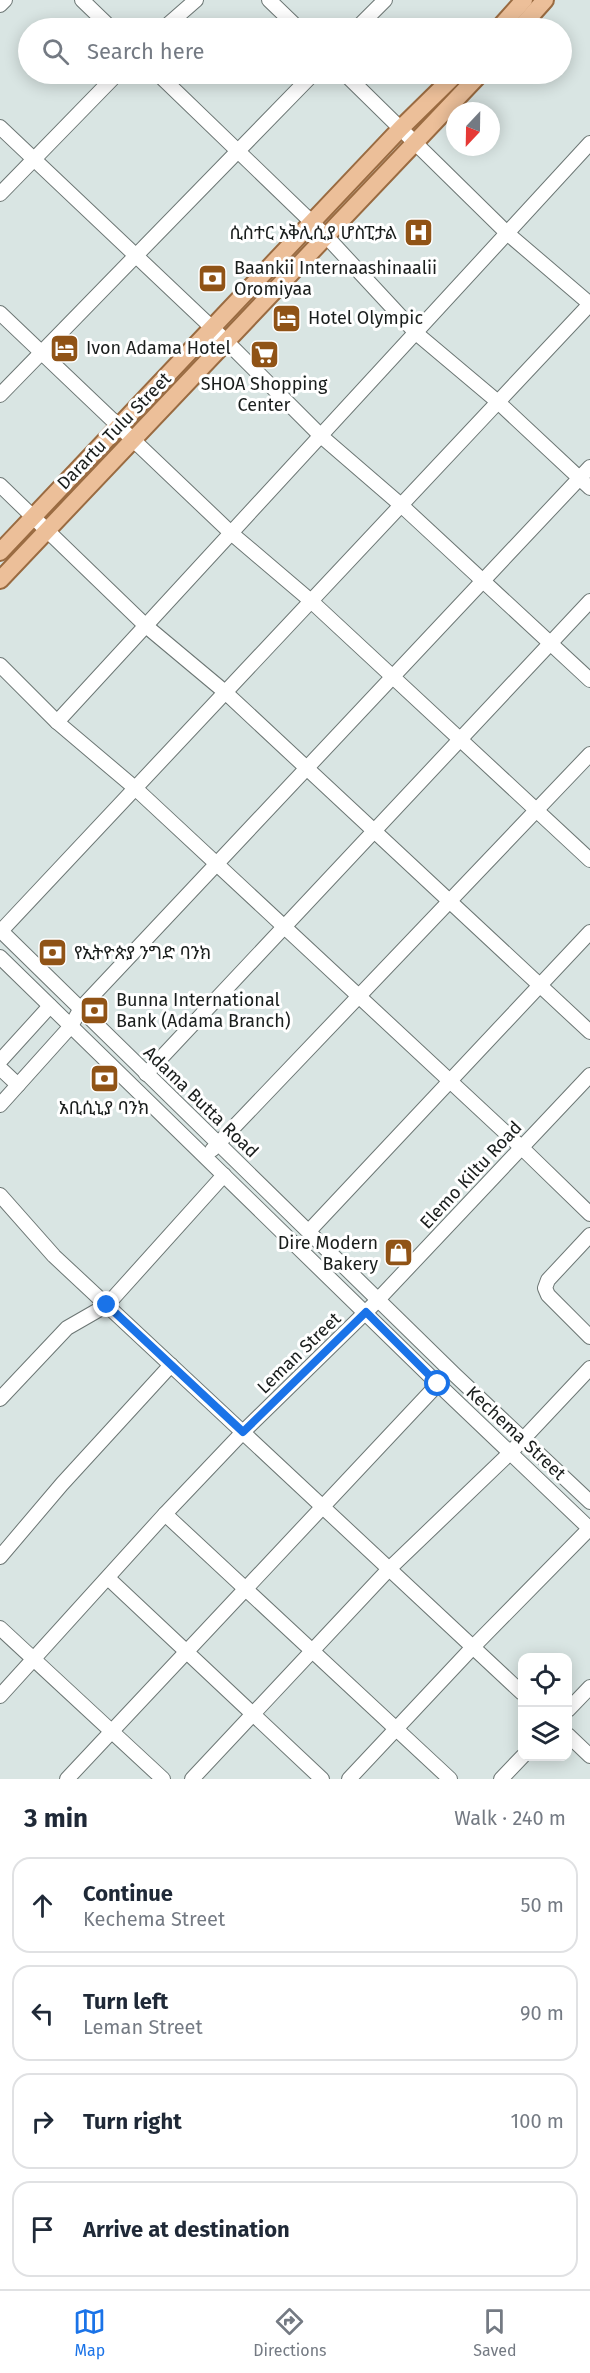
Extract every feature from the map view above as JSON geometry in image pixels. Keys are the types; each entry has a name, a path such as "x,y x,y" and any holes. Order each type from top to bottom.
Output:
{"main road":[{"path":"508,18 524,0"},
{"path":"529,18 545,0"},
{"name":"Darartu Tulu Street","path":"0,552 211,327 446,84"},
{"name":"Darartu Tulu Street","path":"0,579 470,84"}],"street":[{"path":"0,5 5,0"},
{"path":"82,0 101,18"},
{"path":"175,18 196,0"},
{"path":"269,0 288,18"},
{"path":"367,18 385,0"},
{"path":"0,194 107,84"},
{"path":"168,84 326,236 416,333 498,402 590,488"},
{"path":"0,395 303,84"},
{"path":"1,930 590,304 507,233 355,84"},
{"path":"0,127 226,341 321,436 401,505 590,680"},
{"path":"57,722 590,143"},
{"path":"0,313 231,533 311,601 590,860"},
{"path":"0,1106 71,1026 81,1008 590,467"},
{"path":"0,485 146,626 225,692 590,1032"},
{"path":"146,1074 590,602"},
{"path":"0,665 57,722 135,788 590,1214"},
{"path":"206,1157 590,754"},
{"name":"Adama Butta Road","path":"1,930 379,1299"},
{"path":"309,1231 590,932"},
{"name":"Adama Butta Road","path":"0,957 366,1312"},
{"path":"0,1061 50,1006"},
{"path":"0,1068 18,1085"},
{"name":"Elemo Kiltu Road","path":"379,1299 590,1076"},
{"path":"0,1400 68,1328 107,1305 224,1175"},
{"path":"0,1195 54,1256 518,1689"},
{"path":"590,1234 548,1280 545,1288 548,1295 590,1337"},
{"name":"Leman Street","path":"0,1695 243,1432 379,1299"},
{"name":"Kechema Street","path":"379,1299 590,1502"},
{"name":"Kechema Street","path":"366,1312 438,1384 590,1528"},
{"path":"1,1553 171,1365"},
{"path":"192,1779 389,1569 511,1452 590,1368"},
{"path":"67,1779 438,1384"},
{"path":"165,1514 450,1779"},
{"path":"348,1779 590,1528"},
{"path":"108,1578 322,1779"},
{"path":"0,1628 163,1779"},
{"path":"570,1707 590,1687"},
{"path":"572,1740 590,1756"},
{"path":"501,1779 518,1760"}],"place":[{"name":"ሲስተር አቅሊሲያ ሆስፒታል","path":"418,233"},
{"name":"Baankii Internaashinaalii Oromiyaa","path":"213,278"},
{"name":"Hotel Olympic","path":"287,318"},
{"name":"Ivon Adama Hotel","path":"65,348"},
{"name":"SHOA Shopping Center","path":"264,355"},
{"name":"የኢትዮጵያ ንግድ ባንክ","path":"53,953"},
{"name":"Bunna International Bank (Adama Branch)","path":"95,1010"},
{"name":"አቢሲኒያ ባንክ","path":"104,1079"},
{"name":"Dire Modern Bakery","path":"399,1253"}],"route":[{"path":"107,1305 243,1432 366,1312 438,1384"}]}
